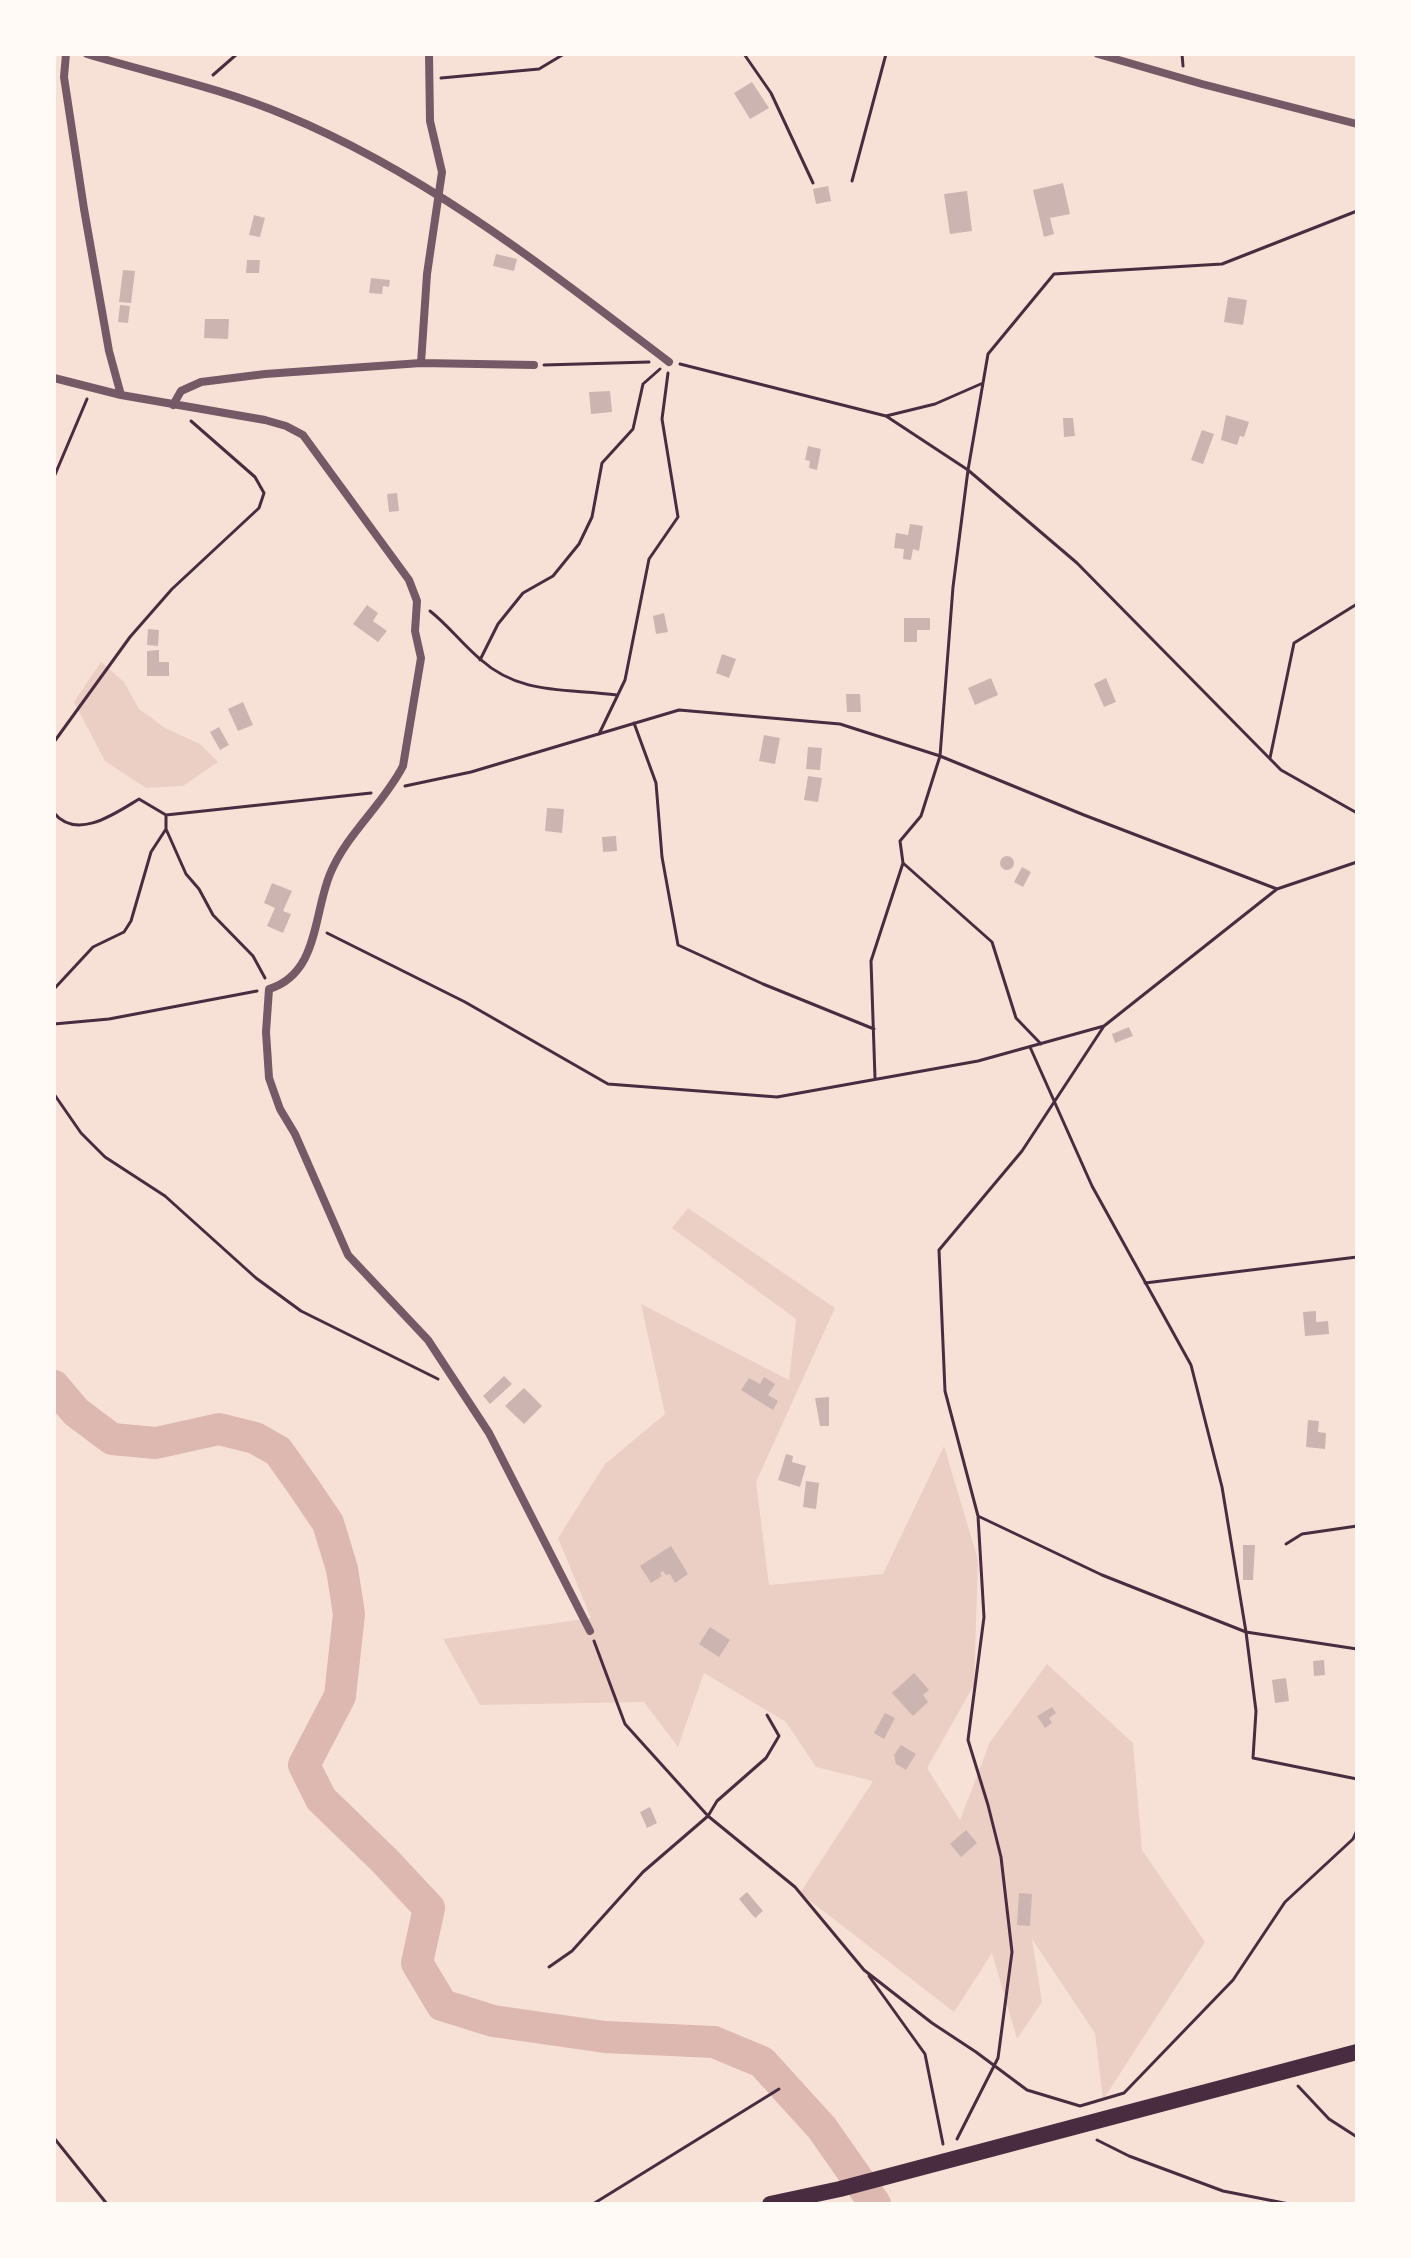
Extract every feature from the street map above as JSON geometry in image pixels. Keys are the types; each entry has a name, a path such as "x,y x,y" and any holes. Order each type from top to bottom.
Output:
{"main road":[{"path":"770,2204 892,2176 1357,2052"}],"street":[{"path":"66,54 64,77 84,209 109,351 121,395"},
{"path":"87,54 201,85 289,116 356,149 439,197 558,278 669,362"},
{"path":"421,363 431,235 442,172 430,121 429,54"},
{"path":"1098,54 1357,124"},
{"path":"173,405 181,391 201,382 265,374 421,363 534,365"},
{"path":"54,378 121,395 265,420 303,435 409,580 417,601 415,631 421,658 403,766 358,828 329,876 316,928 299,970 279,986 269,989 266,1032 269,1078 280,1109 295,1134 348,1255 428,1340 489,1433 590,1631"}],"path":[{"path":"201,85 237,54"},
{"path":"429,78 539,69 564,54"},
{"path":"744,54 771,93 813,183"},
{"path":"852,181 886,54"},
{"path":"875,1079 871,961 903,863 900,841 921,816 940,756 953,587 968,470 988,354 1054,274 1222,264 1357,211"},
{"path":"480,660 498,624 523,593 553,576 579,544 592,517 602,463 633,429 643,384 669,362"},
{"path":"599,734 625,680 649,559 678,517 662,419 669,362"},
{"path":"534,365 669,362 886,416 968,470 1077,563 1281,770 1357,813"},
{"path":"886,416 935,404 983,383"},
{"path":"54,477 91,388"},
{"path":"54,742 130,637 172,589 259,508 264,493 255,477 173,405"},
{"path":"417,601 444,622 480,660 503,676 539,690 617,695"},
{"path":"1270,758 1294,643 1357,604"},
{"path":"54,813 61,822 79,825 106,820 139,799 166,815 388,790 471,772 679,710 840,724 940,756 1277,889"},
{"path":"634,723 656,783 662,857 678,945 874,1029"},
{"path":"54,1024 109,1019 269,989 253,956 213,915 199,889 186,874 166,829 166,815"},
{"path":"54,989 93,947 124,932 131,921 151,852 166,829"},
{"path":"946,2160 998,2058 1012,1952 1001,1857 968,1740 984,1617 978,1516 945,1391 939,1250 1022,1151 1104,1026 1277,889 1357,862"},
{"path":"903,863 992,942 1016,1018 1041,1044"},
{"path":"316,928 465,1002 608,1084 777,1097 978,1061 1104,1026"},
{"path":"1030,1047 1092,1186 1191,1365 1222,1487 1246,1632 1256,1711 1253,1758 1357,1779"},
{"path":"54,1094 81,1133 105,1157 165,1196 256,1278 301,1311 373,1345 414,1369 460,1388"},
{"path":"1145,1283 1357,1257"},
{"path":"978,1516 1102,1575 1246,1632 1357,1649"},
{"path":"1286,1544 1302,1534 1357,1526"},
{"path":"590,1631 625,1724 708,1816 795,1887 864,1970 925,2054 946,2160"},
{"path":"549,1967 572,1951 643,1872 708,1816 717,1801 766,1758 779,1736 767,1715"},
{"path":"864,1970 1027,2090 1080,2106 1124,2093 1233,1980 1285,1902 1353,1839 1357,1830"},
{"path":"1285,2071 1329,2119 1357,2137"},
{"path":"593,2204 779,2089"},
{"path":"1073,2127 1129,2156 1223,2191 1289,2204"},
{"path":"54,2138 107,2204"}],"shaded area":[{"path":"101,662 124,682 139,709 165,728 200,744 218,762 183,786 146,788 105,761 74,702"},
{"path":"688,1208 835,1308 756,1482 769,1585 883,1574 944,1446 978,1560 974,1685 927,1768 960,1820 990,1742 1047,1664 1133,1743 1142,1850 1205,1942 1103,2100 1095,2033 1032,1939 1042,2002 1017,2039 992,1953 954,2012 800,1893 873,1781 816,1767 786,1722 704,1673 678,1747 644,1702 480,1705 443,1639 591,1618 558,1538 605,1464 665,1414 641,1304 789,1380 796,1319 672,1228"}],"building":[{"path":"752,82 769,108 750,119 734,93"},
{"path":"1063,183 1070,214 1050,218 1054,234 1044,237 1033,190"},
{"path":"828,186 831,201 816,204 813,189"},
{"path":"967,191 972,231 950,234 944,194"},
{"path":"254,215 265,218 260,237 249,235"},
{"path":"496,254 517,259 514,271 493,266"},
{"path":"247,260 260,260 259,273 246,273"},
{"path":"123,270 135,271 131,303 119,302"},
{"path":"371,278 390,280 389,287 383,286 382,294 369,293"},
{"path":"1228,297 1247,300 1243,325 1224,322"},
{"path":"120,305 130,306 128,323 118,322"},
{"path":"205,319 229,319 228,339 204,338"},
{"path":"610,391 612,412 591,414 589,392"},
{"path":"1226,415 1249,422 1244,437 1240,436 1237,445 1221,440"},
{"path":"1063,418 1073,418 1075,436 1064,437"},
{"path":"1202,430 1214,434 1203,464 1191,460"},
{"path":"808,446 821,449 817,470 809,468 810,461 805,460"},
{"path":"397,493 399,511 389,512 387,494"},
{"path":"910,524 923,526 919,551 913,549 911,560 903,559 904,549 894,548 896,533 908,535"},
{"path":"367,605 378,613 373,621 387,631 378,642 353,624"},
{"path":"664,613 668,632 656,634 653,616"},
{"path":"904,618 930,618 930,630 917,630 917,642 904,642"},
{"path":"148,629 159,630 158,646 147,645"},
{"path":"159,650 159,662 169,662 169,676 147,676 147,651"},
{"path":"722,654 736,659 729,678 716,673"},
{"path":"991,678 998,695 975,705 968,688"},
{"path":"1106,678 1116,702 1104,707 1094,684"},
{"path":"846,694 860,694 861,712 847,712"},
{"path":"243,702 253,725 238,731 228,709"},
{"path":"219,727 229,745 220,750 210,732"},
{"path":"764,735 780,738 775,764 759,761"},
{"path":"808,747 822,748 820,770 806,769"},
{"path":"808,776 822,778 818,802 804,800"},
{"path":"547,808 564,809 562,833 545,831"},
{"path":"616,836 617,851 603,852 602,837"},
{"path":"1007,856 1014,863 1007,870 1000,863"},
{"path":"1022,867 1031,872 1023,887 1014,882"},
{"path":"272,883 292,891 283,911 291,914 283,933 267,926 275,908 264,903"},
{"path":"1129,1027 1133,1036 1115,1043 1112,1034"},
{"path":"1316,1311 1316,1322 1328,1321 1329,1334 1305,1336 1303,1312"},
{"path":"504,1376 512,1384 490,1404 483,1396"},
{"path":"764,1377 775,1384 768,1395 778,1401 773,1410 741,1390 749,1378 760,1384"},
{"path":"524,1388 542,1406 524,1424 505,1406"},
{"path":"829,1397 829,1426 820,1426 815,1398"},
{"path":"1308,1420 1319,1421 1318,1432 1326,1433 1325,1449 1306,1447"},
{"path":"786,1454 793,1456 792,1462 806,1466 800,1487 778,1480"},
{"path":"806,1481 819,1483 816,1509 803,1507"},
{"path":"1243,1545 1255,1545 1253,1580 1243,1580"},
{"path":"671,1546 688,1574 675,1583 670,1574 666,1575 663,1571 660,1573 662,1576 651,1583 640,1566"},
{"path":"710,1627 730,1640 719,1657 699,1644"},
{"path":"1324,1660 1325,1675 1314,1676 1313,1661"},
{"path":"914,1673 929,1690 923,1695 928,1702 913,1716 892,1693"},
{"path":"1286,1678 1289,1701 1275,1703 1272,1680"},
{"path":"1052,1707 1056,1713 1049,1718 1052,1723 1045,1728 1037,1716"},
{"path":"885,1713 895,1718 884,1739 874,1733"},
{"path":"901,1745 916,1754 906,1770 896,1764 894,1755"},
{"path":"650,1807 657,1823 647,1828 640,1812"},
{"path":"966,1830 977,1843 961,1857 950,1844"},
{"path":"747,1892 763,1911 755,1918 739,1899"},
{"path":"1019,1893 1032,1894 1030,1926 1017,1925"}],"waterway":[{"path":"54,1386 76,1412 112,1439 156,1443 219,1429 255,1438 278,1451 328,1523 342,1569 349,1614 340,1696 304,1765 321,1799 429,1908 417,1963 442,2005 493,2021 605,2037 714,2042 762,2062 822,2128 875,2204"}]}
